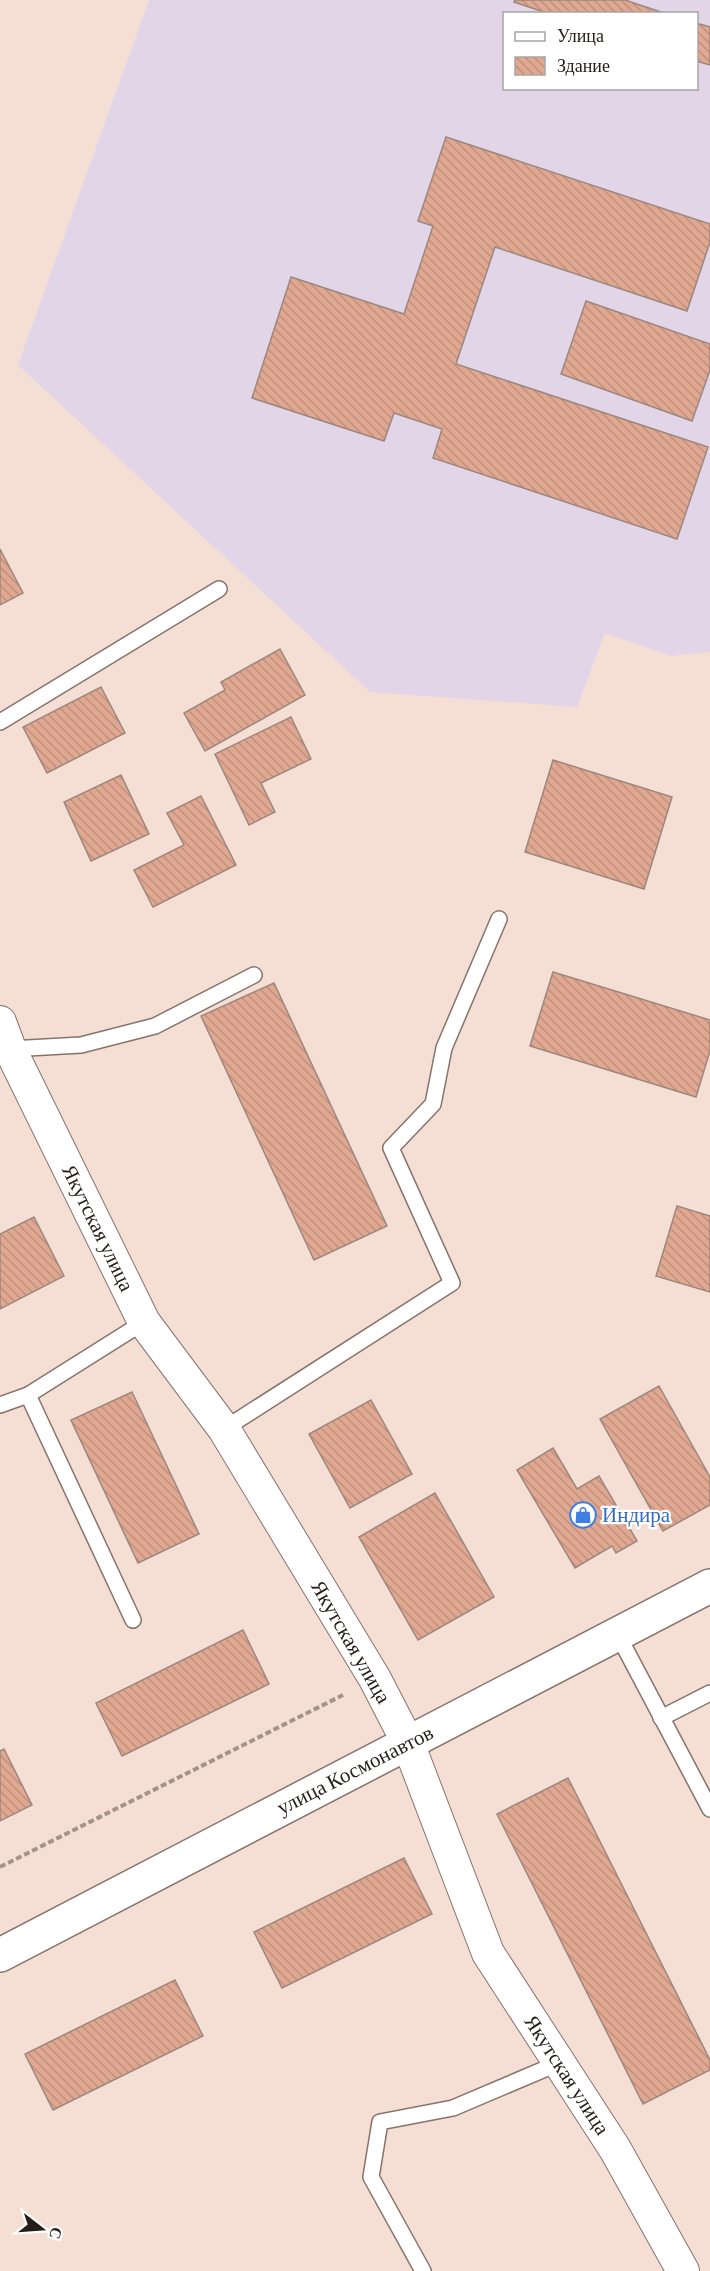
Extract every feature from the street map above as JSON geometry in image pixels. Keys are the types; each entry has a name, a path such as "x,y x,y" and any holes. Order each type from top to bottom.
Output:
{"street":[{"name":"Якутская улица","path":"5,1036 144,1322 224,1429 375,1679 408,1743 488,1953 615,2149 683,2271"},
{"name":"улица Космонавтов","path":"0,1955 710,1586"}],"lane":[{"path":"0,722 219,589"},
{"path":"224,1429 452,1283 391,1148 433,1104 444,1048 499,919"},
{"path":"5,1036 81,1045 155,1026 254,975"},
{"path":"0,1405 28,1395 144,1322"},
{"path":"28,1395 133,1620"},
{"path":"618,1635 710,1809"},
{"path":"661,1718 710,1693"},
{"path":"423,2271 371,2177 380,2122 453,2108 559,2063"}],"path":[{"path":"0,1867 375,1679"}],"shaded area":[{"path":"149,0 710,0 710,652 671,656 605,633 577,707 370,692 18,365"}],"building":[{"path":"515,0 625,0 661,12 544,12 514,2"},
{"path":"698,24 710,27 710,65 698,62"},
{"path":"446,137 710,224 710,242 687,311 495,247 456,364 708,447 677,539 433,458 442,429 394,413 384,441 252,398 291,277 404,314 433,226 418,221"},
{"path":"586,301 710,344 710,370 692,421 561,374"},
{"path":"0,549 23,593 0,605"},
{"path":"280,649 305,695 205,751 184,713 225,690 221,682"},
{"path":"101,687 125,733 47,773 23,727"},
{"path":"291,717 311,759 261,783 275,812 249,825 215,754"},
{"path":"553,760 672,797 644,889 525,852"},
{"path":"121,775 149,834 91,861 64,802"},
{"path":"201,796 236,865 153,907 134,870 184,845 167,813"},
{"path":"553,972 710,1020 710,1051 696,1097 530,1046"},
{"path":"274,983 387,1226 314,1260 201,1016"},
{"path":"677,1206 710,1216 710,1292 656,1276"},
{"path":"34,1217 64,1276 0,1309 0,1234"},
{"path":"659,1386 710,1477 710,1505 663,1531 600,1419"},
{"path":"132,1392 199,1534 138,1563 71,1420"},
{"path":"371,1400 412,1474 350,1508 309,1434"},
{"name":"Индира","path":"553,1448 577,1489 599,1476 637,1541 616,1553 612,1546 575,1568 517,1470"},
{"path":"435,1493 494,1597 418,1640 359,1537"},
{"path":"243,1630 269,1684 122,1756 96,1703"},
{"path":"4,1749 32,1805 0,1821 0,1751"},
{"path":"568,1778 710,2060 710,2070 643,2104 497,1814"},
{"path":"404,1858 432,1914 282,1988 254,1932"},
{"path":"175,1980 203,2036 53,2110 25,2054"}],"place":[{"name":"Индира","path":"583,1515"}]}
